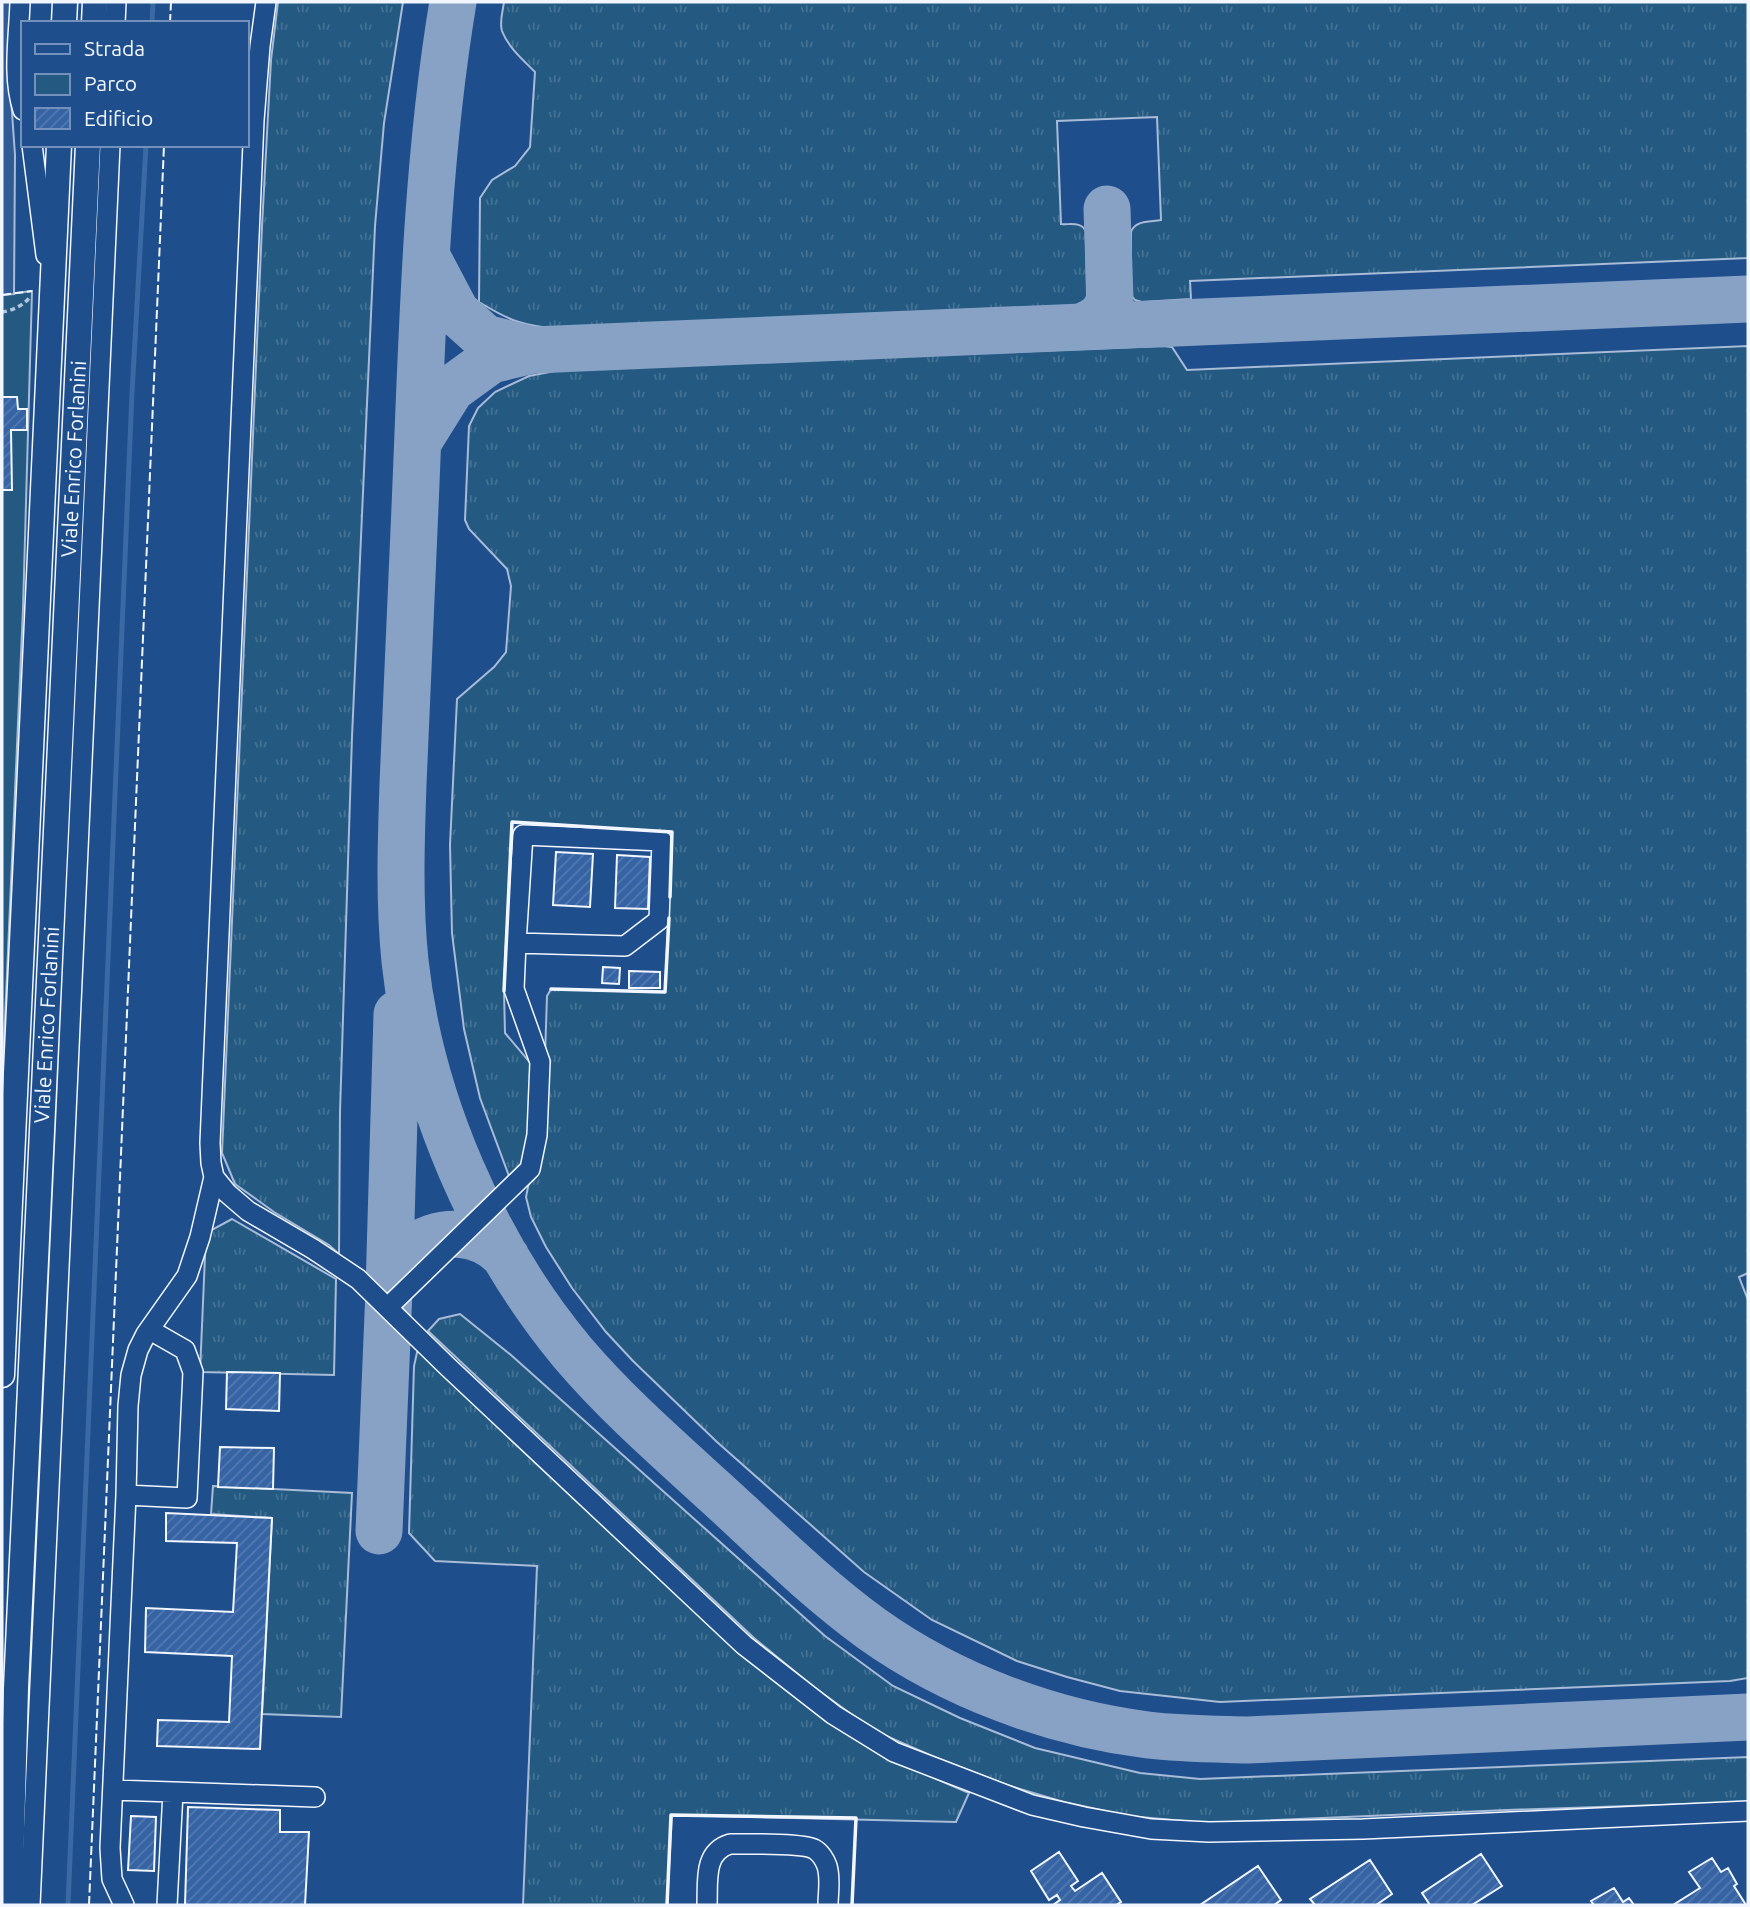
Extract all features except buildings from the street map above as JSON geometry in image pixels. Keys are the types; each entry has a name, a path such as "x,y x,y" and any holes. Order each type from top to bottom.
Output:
{"main road":[{"path":"64,21 65,2"},
{"path":"94,21 95,2"},
{"name":"Viale Enrico Forlanini","path":"2,1375 44,290 58,147"},
{"name":"Viale Enrico Forlanini","path":"10,1905 17,1674 88,147"}],"lane":[{"path":"20,2 17,70 21,103"},
{"path":"115,21 116,2"},
{"path":"124,1905 112,1879 110,1848 131,1375 138,1350 187,1276 200,1237 214,1177 210,1143 254,120 266,2"},
{"path":"32,147 43,236 44,290"},
{"path":"30,1905 110,147"},
{"path":"388,1307 530,1169 537,1135 540,1062 514,989 516,943 523,835 662,842 659,920 625,946 516,943"},
{"path":"214,1177 227,1193 248,1211 358,1279 744,1645 834,1715 894,1752 1020,1801 1084,1817 1151,1829 1209,1832 1363,1829 1748,1811"},
{"path":"126,1495 187,1498 192,1372 185,1350 150,1330"},
{"path":"113,1790 315,1797"},
{"path":"167,1905 173,1792"},
{"path":"707,1905 709,1861 721,1846 730,1844 813,1848 827,1867 828,1905"}],"path":[{"path":"3,312 25,303 44,290"}],"green space":[{"path":"278,2 403,2 384,123 375,226 352,737 340,1112 339,1254 235,1184 222,1153 262,226 271,60"},
{"path":"504,2 1748,2 1748,258 1190,281 1191,299 1142,302 1131,295 1131,232 1139,223 1161,220 1157,117 1057,121 1061,224 1079,225 1086,232 1087,296 1080,307 560,329 526,324 508,318 479,302 480,198 492,180 515,166 530,147 535,72 512,48 502,31"},
{"path":"32,291 23,609 2,1088 2,295"},
{"path":"1748,346 1748,1273 1739,1277 1748,1300 1748,1678 1730,1681 1220,1702 1120,1691 1017,1661 932,1620 864,1572 717,1442 633,1361 606,1332 572,1288 531,1217 526,1197 542,1146 547,996 551,989 665,992 672,832 512,822 504,991 505,1033 533,1066 528,1151 521,1169 509,1176 480,1098 464,1029 452,933 450,845 457,699 494,667 506,652 511,586 507,569 469,529 465,520 469,426 478,408 495,392 529,376 565,369 1172,347 1187,370"},
{"path":"232,1219 336,1279 334,1375 200,1372 206,1233"},
{"path":"460,1314 511,1355 825,1636 893,1686 960,1718 1035,1748 1140,1773 1200,1779 1748,1757 1748,1802 1206,1823 1129,1816 1064,1802 1007,1785 875,1731 815,1688 754,1638 428,1331 439,1319"},
{"path":"418,1348 668,1586 927,1775 969,1793 956,1822 672,1815 667,1905 523,1905 537,1566 435,1561 409,1533 414,1366"},
{"path":"213,1486 352,1493 341,1717 262,1714 272,1518 211,1514"}],"shaded area":[{"path":"2,2 11,2 9,70 15,155 14,294 2,295"}],"waterway":[{"path":"152,21 153,2"},
{"path":"68,1905 132,393 146,147"}],"taxiway":[{"path":"453,2 436,133 422,331 403,784 403,939 413,1013 441,1117 484,1218 510,1265 540,1310 591,1374 632,1415 837,1602 872,1629 935,1668 1004,1699 1112,1729 1185,1738 1248,1740 1748,1717"},
{"path":"1081,327 1099,317 1110,300 1107,209"},
{"path":"427,257 456,312 485,338 533,350"},
{"path":"418,442 451,389 491,360 533,350 1748,299"},
{"path":"379,1531 397,1014"},
{"path":"389,1290 392,1273 398,1261 419,1244 432,1238 458,1234 471,1236 496,1248 506,1257"}],"fence":[{"path":"170,21 171,2"},
{"path":"89,1905 164,147"},
{"path":"2,295 32,291"}],"wall":[{"path":"504,991 512,822 672,832 670,897"},
{"path":"551,989 665,992 669,918"},
{"path":"667,1905 671,1815 856,1818 852,1905"}]}
